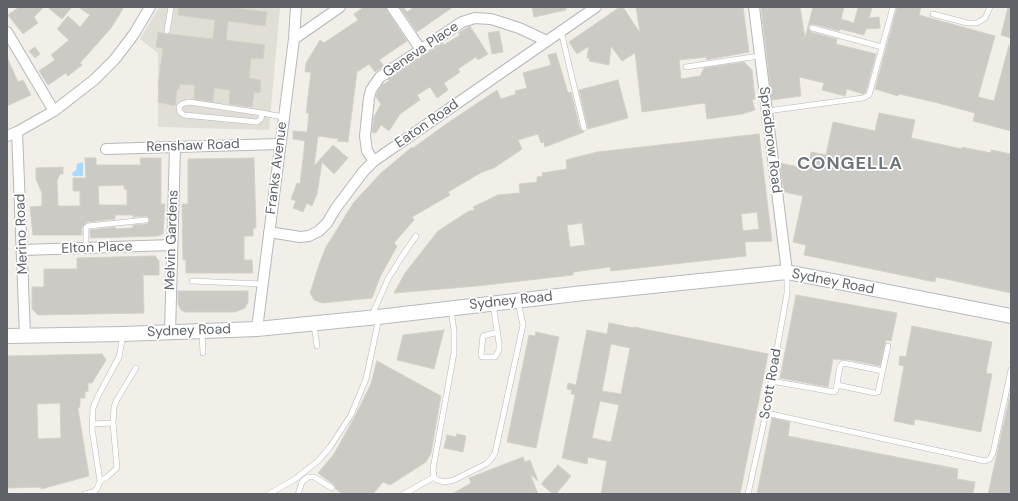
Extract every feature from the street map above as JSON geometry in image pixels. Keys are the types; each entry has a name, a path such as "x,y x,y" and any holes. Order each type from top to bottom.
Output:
{"main road":[{"name":"Sydney Road","path":"7,336 123,334 257,328 375,317 787,272 1011,316"}],"street":[{"path":"7,136 54,111 94,80 115,59 134,34 150,7"},
{"name":"Franks Avenue","path":"257,328 294,39 296,7"},
{"path":"294,39 340,7"},
{"path":"392,7 421,50"},
{"name":"Eaton Road","path":"269,232 300,237 309,236 319,231 327,223 336,208 363,172 374,161 596,7"},
{"name":"Spradbrow Road","path":"754,7 787,272"},
{"name":"Geneva Place","path":"374,161 367,151 365,136 371,90 380,77 462,22 475,18 491,19 519,28 547,41"},
{"path":"7,32 54,111"},
{"name":"Merino Road","path":"17,132 23,250 25,335"},
{"name":"Renshaw Road","path":"106,149 280,144"},
{"name":"Melvin Gardens","path":"170,332 175,147"},
{"name":"Elton Place","path":"23,250 172,245"}],"lane":[{"path":"167,31 171,7"},
{"path":"767,111 868,96 893,7"},
{"path":"933,14 967,23 977,23 985,18 990,7"},
{"path":"812,28 882,47"},
{"path":"561,31 584,128"},
{"path":"686,68 759,56"},
{"path":"262,113 260,121 257,122 184,115 180,112 180,107 182,104 189,102 262,113 284,117"},
{"path":"86,248 86,228 88,226 146,220"},
{"path":"269,494 295,478 318,461 330,447 351,415 366,379 375,317 388,279 416,236"},
{"name":"Scott Road","path":"748,494 772,381 787,293 787,272"},
{"path":"192,282 262,284"},
{"path":"451,308 454,345 432,469 434,477 437,480 445,482 454,480 486,464 495,453 523,325 517,301"},
{"path":"493,304 498,332 499,352 495,357 482,357 480,355 483,336 498,332"},
{"path":"313,323 317,346"},
{"path":"202,331 203,353"},
{"path":"85,494 93,492 97,489 100,481 92,424 94,403 119,357 123,334"},
{"path":"837,385 877,393 879,390 888,346"},
{"path":"772,381 836,392 840,366 843,363 883,371"},
{"path":"100,481 117,468 113,423 114,407 116,401 136,368"},
{"path":"766,413 985,461 990,459 993,453 1011,370"},
{"path":"92,424 113,423"},
{"path":"298,494 302,482 308,477 314,477 332,488"},
{"path":"404,494 434,477"}],"shaded area":[{"path":"159,7 280,7 269,130 158,127 158,53 140,39"}],"water":[{"path":"83,162 83,176 73,176 72,173 76,170 77,164"}],"building":[{"path":"19,7 44,7 34,17 38,23 23,34 8,15"},
{"path":"47,7 72,7 62,19"},
{"path":"78,7 124,7 111,28 80,63 82,65 68,76 66,73 48,85 39,71 55,60 51,55 69,40 57,29 68,16 80,27 90,15"},
{"path":"179,7 227,7 267,12 265,26 228,21 226,40 265,45 263,59 251,58 249,78 261,80 260,93 254,92 252,107 229,104 230,90 214,88 213,102 194,99 195,85 180,84 179,89 177,89 175,106 158,102 158,87 163,48 156,47 158,32 167,35 170,34 213,39 215,20 178,15"},
{"path":"364,7 386,7 387,11 407,41 379,60 384,66 375,72 369,64 357,72 348,142 318,136 314,166 333,145 348,158 334,174 322,162 317,194 312,206 307,203 303,212 293,208 296,201 291,199 297,183 300,184 305,141 293,139 293,131 307,132 309,113 306,113 311,72 305,72 306,63 320,40 324,43 358,20 354,14"},
{"path":"400,7 403,7 407,12 414,7 453,7 417,32"},
{"path":"532,7 566,7 566,10 534,17"},
{"path":"620,7 623,7 640,33 636,7 743,7 749,52 706,60 707,57 679,60 681,79 700,76 704,68 744,62 752,70 755,99 752,100 755,110 742,114 707,119 705,103 642,112 635,53 622,61 611,46 609,65 589,61 590,58 587,58 589,46 577,54 569,42"},
{"path":"761,7 800,7 805,38 813,7 844,7 841,19 854,23 858,7 872,7 869,18 879,17 880,28 866,29 864,35 840,29 839,31 813,24 809,25 808,27 811,32 837,39 836,44 876,54 866,92 863,94 847,89 845,96 822,90 824,83 799,77 801,96 772,100"},
{"path":"897,7 921,7 919,15 995,36 978,97 994,101 1009,45 1011,46 1011,131 973,121 975,113 899,94 898,96 875,89"},
{"path":"1008,7 1011,7 1011,38 1001,35"},
{"path":"470,26 488,54 478,60 476,57 458,69 460,72 444,83 448,90 437,98 430,87 417,95 420,100 400,114 389,131 381,125 376,133 372,132 374,117 381,104 376,97 382,85 389,81 388,79 443,43 444,45 460,35 458,33"},
{"path":"499,31 503,52 492,54 488,33"},
{"path":"35,47 40,54 35,58 29,51"},
{"path":"556,53 568,93 571,92 580,129 584,132 545,147 544,142 541,143 538,134 518,140 522,149 494,168 482,172 448,192 450,195 412,217 414,220 394,243 397,246 380,277 372,298 322,303 314,300 310,293 326,247 354,202 381,173 412,147 413,148 497,90 501,99 516,94 515,91 527,88 523,73 551,65 548,55"},
{"path":"7,57 18,82 23,80 31,95 7,106"},
{"path":"618,80 628,118 588,129 579,90"},
{"path":"879,113 915,120 911,138 962,149 962,147 991,153 991,150 1011,154 1011,293 936,277 935,282 804,255 806,245 793,242 803,196 784,192 780,163 808,169 811,152 826,155 833,122 875,131"},
{"path":"759,134 772,241 745,242 746,256 611,271 610,267 573,272 573,275 477,286 394,293 405,273 438,231 469,211 475,210 473,207 498,195 520,193 519,184 537,182 537,177 543,176 542,173 567,169 566,160 597,152","holes":["757,212 759,229 743,231 741,214","582,223 585,245 570,247 567,225"]},
{"path":"85,158 96,158 96,165 141,165 140,158 161,158 161,204 165,204 163,234 158,236 90,238 90,230 115,227 116,229 133,228 133,225 147,224 150,221 147,216 133,217 133,215 115,215 115,219 87,222 82,227 82,235 33,235 30,207 42,206 42,193 36,179 36,168 63,167 63,174 60,174 57,181 58,206 80,206 80,191 73,191 73,178 86,178","holes":["124,185 124,189 127,189 127,205 99,205 98,186"]},
{"path":"254,158 256,228 253,228 253,236 244,236 244,260 252,260 253,273 186,273 186,260 183,260 182,204 188,204 188,159"},
{"path":"155,256 159,261 159,275 143,275 144,313 38,315 32,309 32,287 44,287 44,269 77,269 77,258"},
{"path":"178,291 248,291 248,302 245,308 235,312 185,312 181,310 178,304"},
{"path":"796,295 897,313 891,341 886,340 880,366 850,360 833,359 828,387 780,378"},
{"path":"609,323 768,354 740,494 601,494 607,461 588,457 587,464 562,458 575,395 571,394 572,390 567,389 568,383 576,385 587,330 607,334","holes":["611,344 630,348 621,394 602,391","600,401 619,405 611,442 592,438"]},
{"path":"912,326 992,342 986,373 992,374 981,432 915,419 914,425 894,421 904,366 899,365 900,356 906,357"},
{"path":"444,330 434,369 397,360 403,335"},
{"path":"536,332 559,337 536,448 507,442 529,335 535,336"},
{"path":"102,354 106,360 92,383 88,383 88,391 85,392 85,398 80,398 80,406 78,409 89,476 41,489 41,487 7,488 7,356","holes":["60,403 61,438 38,439 37,404"]},
{"path":"377,361 441,396 431,453 426,462 390,485 383,482 373,494 342,494 334,485 318,473 334,454 355,416 371,384"},
{"path":"1010,395 1011,494 988,494"},
{"path":"772,418 790,422 788,436 958,469 957,479 975,482 973,494 757,494"},
{"path":"457,434 466,436 463,452 444,448 447,435 456,437"},
{"path":"523,457 525,462 530,460 538,481 530,474 538,494 452,494 471,483 469,478"},
{"path":"558,465 571,476 556,494 553,494 541,484"}],"district":[{"name":"CONGELLA","path":"850,164"}]}
